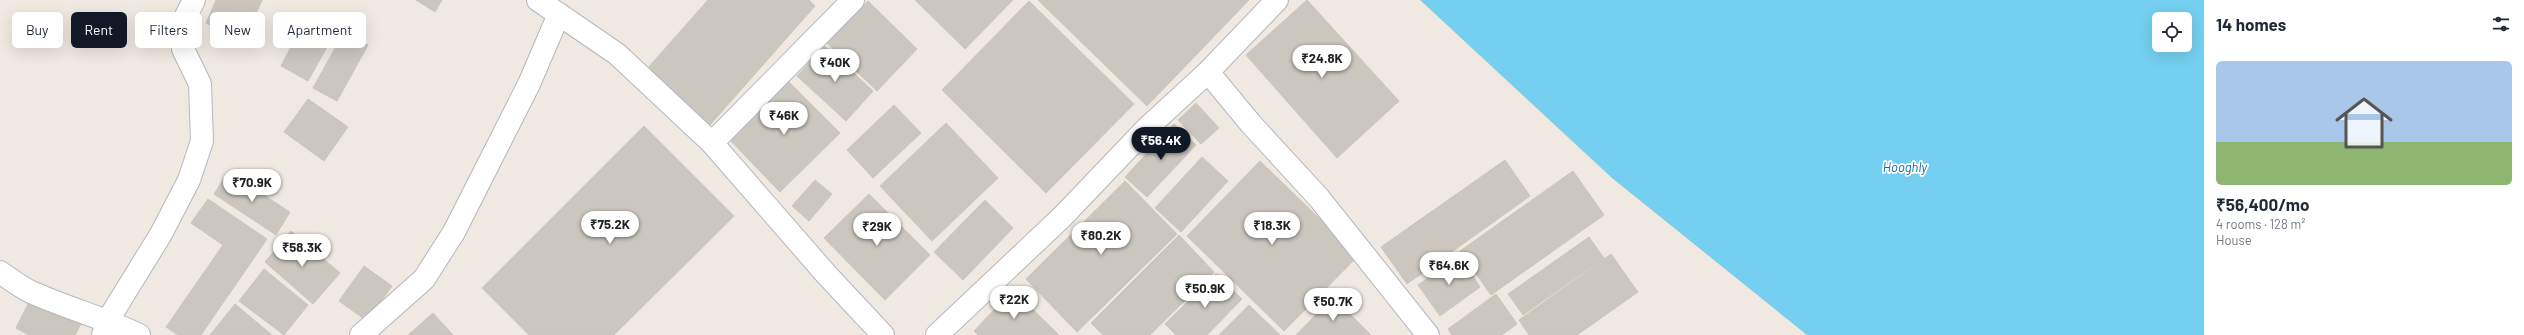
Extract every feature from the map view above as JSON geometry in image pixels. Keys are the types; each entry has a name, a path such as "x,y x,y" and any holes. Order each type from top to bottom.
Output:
{"street":[{"path":"106,328 161,234 189,180 202,141 200,84 183,49 185,18 194,0"},
{"path":"538,0 617,54 712,143 826,274 883,335"},
{"path":"712,143 853,0"},
{"path":"937,335 1062,217 1146,128 1208,72 1277,0"},
{"path":"361,335 424,279 450,239 529,84 559,14"},
{"path":"1208,72 1251,124 1319,198 1428,335"},
{"path":"0,272 30,291 82,313 106,328 139,335"}],"water":[{"name":"Hooghly","path":"1420,0 2204,0 2204,335 1807,335 1612,178"}],"building":[{"path":"216,0 262,0 257,12 211,12"},
{"path":"416,0 442,0 435,12"},
{"path":"708,0 809,0 815,6 709,126 646,70"},
{"path":"915,0 1013,0 965,49"},
{"path":"1038,0 1249,0 1147,106"},
{"path":"1307,0 1399,101 1337,158 1246,55"},
{"path":"868,1 917,49 877,91 827,43"},
{"path":"1029,1 1134,104 1046,193 942,90"},
{"path":"210,14 210,25 206,23"},
{"path":"366,44 368,45 337,101 313,88 335,48 366,48"},
{"path":"825,46 873,91 846,121 797,76"},
{"path":"290,48 326,48 308,81 281,66"},
{"path":"787,80 840,133 780,192 728,138"},
{"path":"308,99 348,127 324,161 284,132"},
{"path":"1196,103 1219,128 1201,144 1178,120"},
{"path":"894,105 921,133 873,178 847,150"},
{"path":"946,123 998,178 932,241 880,186"},
{"path":"1174,124 1196,145 1147,197 1125,177"},
{"path":"644,126 734,216 614,335 529,335 482,288"},
{"path":"1202,157 1228,181 1181,232 1155,208"},
{"path":"1505,160 1530,196 1407,284 1381,247"},
{"path":"1260,161 1358,256 1284,331 1187,236"},
{"path":"1573,171 1604,215 1491,295 1460,251"},
{"path":"228,172 290,212 276,235 214,194"},
{"path":"815,180 832,194 809,221 792,206"},
{"path":"1125,181 1177,234 1077,332 1026,279"},
{"path":"869,194 930,255 885,300 824,238"},
{"path":"208,199 267,239 201,335 178,335 166,327 223,245 191,223"},
{"path":"985,200 1013,228 963,280 934,252"},
{"path":"291,231 340,273 313,304 265,262"},
{"path":"1179,235 1214,272 1150,335 1103,335 1091,323"},
{"path":"1589,237 1604,258 1523,315 1508,294"},
{"path":"1611,254 1638,292 1577,335 1529,335 1519,320"},
{"path":"1460,256 1480,287 1440,316 1418,285"},
{"path":"364,266 392,286 367,321 339,301"},
{"path":"264,269 308,305 284,335 239,301"},
{"path":"1216,274 1242,299 1207,335 1176,335 1165,324"},
{"path":"1013,290 1059,335 978,335 974,331"},
{"path":"1496,294 1517,324 1502,335 1452,335 1448,329"},
{"path":"1333,297 1371,335 1296,335"},
{"path":"31,298 81,324 75,335 29,335 16,328"},
{"path":"235,304 272,335 210,335"},
{"path":"1249,305 1280,335 1219,335"},
{"path":"433,313 453,335 408,335"}]}
